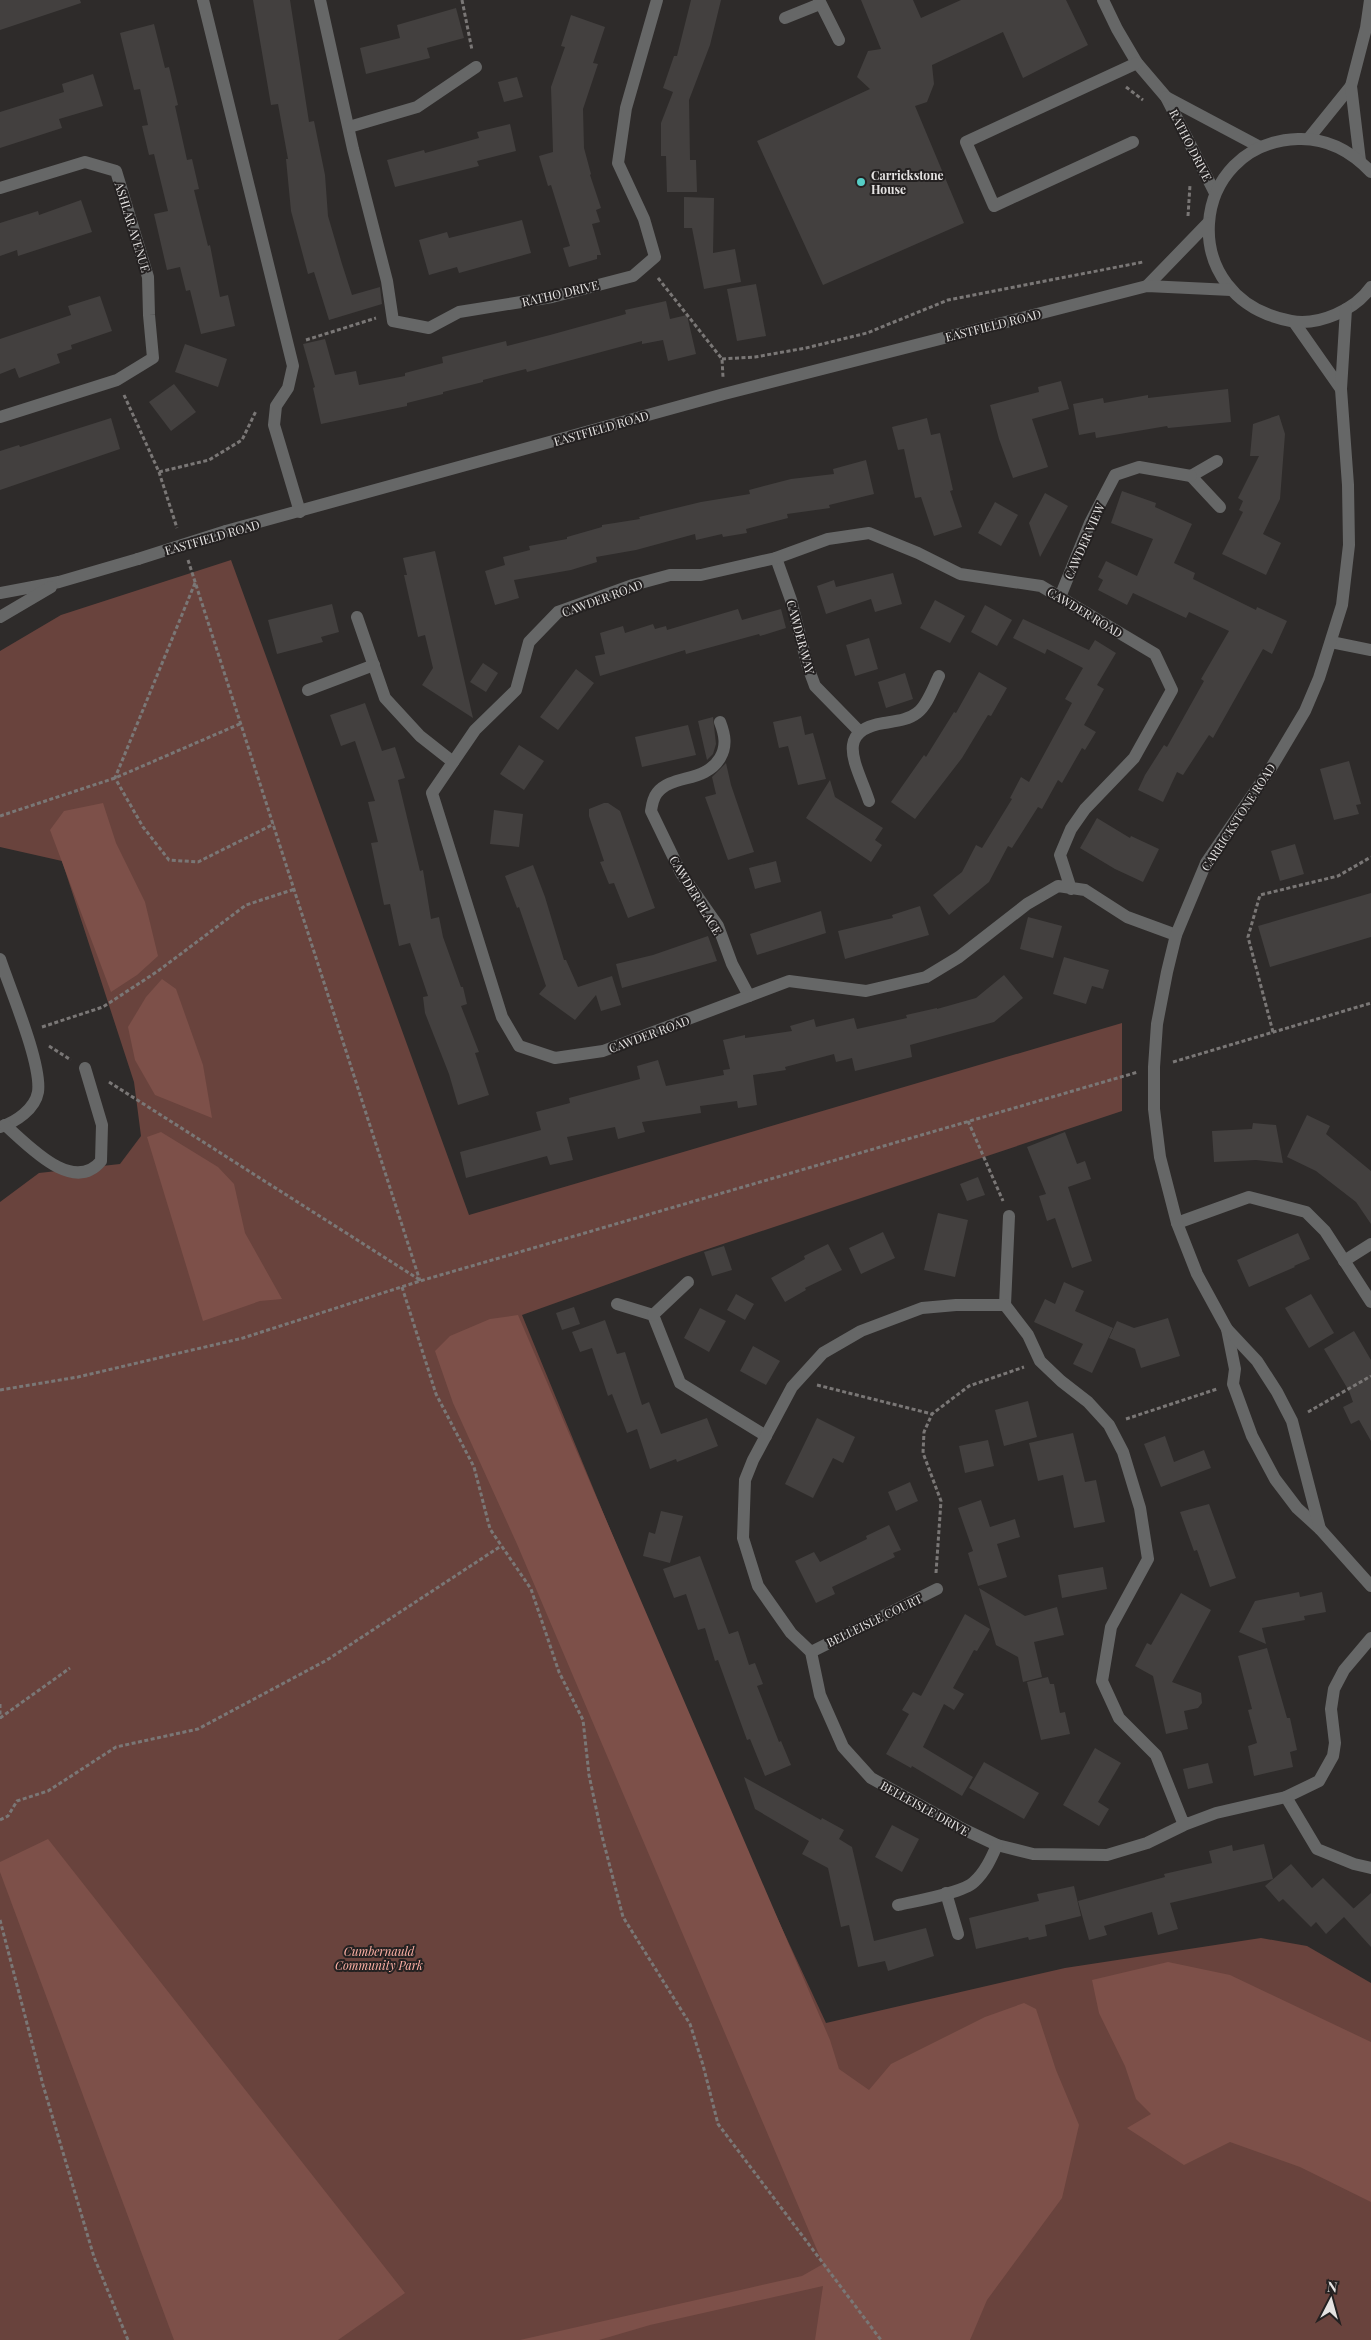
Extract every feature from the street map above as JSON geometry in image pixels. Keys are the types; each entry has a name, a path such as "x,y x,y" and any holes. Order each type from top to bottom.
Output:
{"street":[{"path":"203,0 293,366 288,388 276,406 274,426 300,512"},
{"name":"RATHO DRIVE","path":"320,0 387,281 393,320 429,328 459,312 552,297 633,276 647,263"},
{"path":"647,263 655,257 644,219 618,164 626,108 657,0"},
{"name":"RATHO DRIVE","path":"1103,0 1137,63 1166,97 1216,193"},
{"path":"1309,138 1350,86 1366,28 1370,0"},
{"path":"785,18 820,2 839,40"},
{"path":"1133,142 994,206 966,142 1137,63"},
{"path":"349,127 417,107 476,67"},
{"path":"1350,86 1360,161"},
{"name":"RATHO DRIVE","path":"1166,97 1260,147"},
{"path":"1371,172 1345,150 1327,142 1309,138 1284,139 1260,147 1242,159 1232,169 1216,193 1208,224 1210,248 1217,270 1231,290 1249,306 1271,317 1294,322 1321,319 1346,309 1371,287"},
{"name":"ASHLAR AVENUE","path":"0,188 85,162 116,171 148,277 149,315 154,358 117,380 0,416"},
{"path":"1147,286 1208,224"},
{"name":"EASTFIELD ROAD","path":"0,593 59,582 226,532 724,394 1147,286 1231,290"},
{"name":"CARRICKSTONE ROAD","path":"1320,1529 1292,1421 1277,1392 1257,1361 1227,1330 1197,1274 1177,1223 1160,1157 1154,1109 1154,1067 1157,1024 1166,972 1176,935 1206,863 1271,768 1305,711 1331,642 1342,605 1349,545 1348,485 1341,389 1346,309"},
{"path":"1294,322 1341,389"},
{"path":"1217,461 1191,476 1220,507"},
{"name":"CAWDER VIEW","path":"1060,597 1090,523 1115,475 1138,467 1191,476"},
{"name":"CAWDER ROAD","path":"1071,888 1060,855 1071,829 1085,809 1134,758 1172,690 1155,654 1041,586 960,574 869,533 828,539 776,558 701,575 670,575 633,584 558,612 529,642 516,690 474,730 432,793 502,1017 519,1046 555,1058 603,1051 789,981 866,991 926,977 959,957 1027,904 1058,886 1071,888 1085,890 1127,917 1176,935"},
{"name":"CAWDER WAY","path":"776,558 791,600 808,668 816,686 859,732"},
{"name":"EASTFIELD ROAD","path":"0,617 59,582"},
{"path":"357,617 385,698 420,736 453,762"},
{"path":"1331,642 1371,650"},
{"path":"308,690 374,665"},
{"path":"869,801 852,748 853,740 866,726 909,718 919,712 939,676"},
{"name":"CAWDER PLACE","path":"720,722 725,736 724,752 716,765 703,774 666,785 658,791 652,800 651,810 681,873 718,926 732,964 749,996"},
{"path":"0,959 38,1071 38,1093 32,1108 3,1126 39,1154 67,1172 81,1173 94,1168 101,1161 102,1125 85,1068"},
{"path":"1177,1223 1249,1197 1306,1212 1325,1231 1371,1302"},
{"path":"1009,1216 1005,1305 1028,1335 1040,1361 1061,1381 1088,1402 1108,1425 1122,1452 1140,1508 1148,1559 1111,1626 1102,1681 1119,1718 1156,1754 1184,1825"},
{"path":"1344,1261 1371,1244"},
{"path":"654,1315 688,1282"},
{"path":"617,1304 654,1315"},
{"path":"811,1652 791,1634 758,1586 743,1538 745,1480 792,1386 800,1380 822,1353 861,1331 922,1308 956,1305 1005,1305"},
{"path":"654,1315 680,1383 766,1436"},
{"name":"CARRICKSTONE ROAD","path":"1227,1330 1235,1368 1233,1384 1252,1436 1275,1480 1297,1508 1320,1529 1371,1586"},
{"name":"BELLEISLE COURT","path":"811,1652 937,1589"},
{"name":"BELLEISLE DRIVE","path":"811,1652 820,1695 843,1747 872,1778 946,1820 997,1845 1032,1854 1107,1855 1148,1843 1184,1825 1234,1808 1286,1797 1319,1781 1333,1756 1335,1743 1332,1709 1334,1689 1344,1670 1371,1638"},
{"path":"1286,1797 1317,1849 1354,1864 1371,1868"},
{"path":"898,1905 973,1884 987,1867 997,1845"},
{"path":"946,1893 958,1934"}],"path":[{"path":"462,0 476,67"},
{"path":"1112,75 1145,102"},
{"path":"1187,225 1191,180"},
{"path":"722,359 755,357 806,348 867,333 948,300 1148,260"},
{"path":"647,263 722,359 724,394"},
{"path":"117,380 159,472 180,537"},
{"path":"186,555 242,723 420,1280"},
{"path":"115,778 195,582"},
{"path":"0,816 115,778 242,723"},
{"path":"115,778 143,827 169,860 198,862 274,824"},
{"path":"1273,1032 1248,937 1260,895 1338,876 1371,857"},
{"path":"25,1032 104,1007 158,971 246,904 295,889"},
{"path":"0,1390 78,1377 243,1338 420,1280 1371,1003"},
{"path":"25,1032 420,1280"},
{"path":"968,1121 1009,1216"},
{"path":"402,1286 436,1394 474,1467 490,1529 531,1589 559,1672 583,1720 588,1775 623,1917 690,2024 718,2124 881,2340"},
{"path":"937,1589 936,1562 941,1501 923,1454 924,1432 932,1414 969,1386 1040,1361"},
{"path":"1292,1421 1371,1376"},
{"path":"800,1380 932,1414"},
{"path":"1108,1425 1233,1384"},
{"path":"0,1820 8,1816 17,1801 48,1791 116,1747 198,1729 327,1660 501,1546"},
{"path":"0,1719 70,1668"},
{"path":"0,1704 0,1719"},
{"path":"0,1920 42,2084 94,2257 128,2340"}],"green space":[{"name":"Cumbernauld Community Park","path":"231,560 469,1215 1122,1023 1122,1111 684,1257 522,1315 713,1780 826,2023 1065,1968 1261,1938 1307,1946 1371,1983 1371,2340 0,2340 0,1202 39,1173 120,1164 141,1136 134,1082 62,861 0,847 0,651 61,615"}],"shaded area":[{"path":"103,803 116,843 145,902 158,956 137,975 111,992 50,830 64,811"},
{"path":"162,979 176,989 203,1065 212,1118 155,1095 135,1060 128,1027 146,997"},
{"path":"161,1132 218,1167 234,1184 245,1233 282,1299 260,1301 203,1321 147,1137"},
{"path":"518,1315 830,2040 839,2069 869,2090 891,2064 985,2017 1024,2003 1036,2009 1056,2070 1079,2125 1062,2198 987,2300 970,2340 815,2340 823,2286 650,2325 599,2340 520,2340 802,2276 823,2264 517,1544 453,1403 435,1351 450,1336 490,1319"},
{"path":"48,1839 405,2293 338,2340 174,2340 0,1872 0,1862"},
{"path":"1168,1962 1230,1975 1371,2042 1371,2202 1300,2167 1230,2142 1184,2165 1127,2128 1151,2114 1136,2099 1125,2066 1099,2013 1092,1980"}],"building":[{"path":"0,0 80,0 81,3 0,30"},
{"path":"253,0 290,0 309,122 314,121 325,175 328,216 342,264 352,295 380,287 382,304 329,320 314,272 308,274 291,211 286,159 288,159 278,104 271,105"},
{"path":"691,0 721,0 710,45 689,100 690,160 696,160 697,192 667,192 666,156 661,156 661,123 673,92 663,88 674,56 677,56"},
{"name":"Carrickstone House","path":"861,0 913,0 921,18 961,0 1066,0 1088,45 1023,78 1003,32 932,65 934,84 927,102 915,106 964,223 823,285 757,141 870,89 857,77 868,51 881,49"},
{"path":"456,8 464,38 427,48 430,58 366,74 360,48 400,38 397,25"},
{"path":"571,15 605,27 593,63 598,64 583,109 584,148 590,175 601,208 596,210 600,222 592,224 601,255 597,255 597,259 569,267 563,248 570,246 551,185 548,186 539,156 553,152 551,87 565,47 561,46"},
{"path":"154,24 165,68 169,67 178,105 175,106 187,160 192,159 199,189 194,190 208,246 210,245 220,297 228,295 235,326 201,334 190,290 186,291 180,267 167,270 154,214 168,211 154,154 149,155 142,126 148,125 140,89 134,90 120,33"},
{"path":"93,74 103,106 59,119 62,128 0,148 0,112 64,92 62,84"},
{"path":"517,77 523,97 504,102 498,82"},
{"path":"510,124 516,151 477,161 479,166 395,187 387,160 424,150 425,153 479,138 477,132"},
{"path":"684,197 714,198 713,253 735,249 741,282 704,289 692,228 684,228"},
{"path":"81,200 92,232 18,256 17,250 0,256 0,223 38,211 39,215"},
{"path":"522,220 531,253 459,273 457,267 429,275 419,240 447,232 449,238"},
{"path":"756,284 766,336 737,341 727,289"},
{"path":"100,296 112,331 71,345 72,349 57,354 60,363 19,378 15,368 0,374 0,339 71,315 68,306"},
{"path":"666,301 670,319 687,315 696,354 668,361 663,340 642,344 642,341 527,372 526,369 483,380 483,382 407,403 407,406 321,424 313,388 315,387 303,344 325,339 335,375 356,371 359,385 405,376 405,373 443,363 442,357 506,341 507,346 626,314 625,310"},
{"path":"185,344 227,359 218,387 175,372"},
{"path":"1061,381 1069,409 1032,419 1048,467 1013,478 999,439 990,405 1039,392 1038,387"},
{"path":"174,384 196,412 171,431 149,402"},
{"path":"1228,389 1231,422 1168,428 1167,426 1096,438 1095,432 1079,435 1073,404 1103,398 1104,403 1148,395 1148,398"},
{"path":"1279,415 1285,434 1280,499 1263,534 1281,543 1266,575 1222,554 1243,512 1239,510 1243,501 1238,498 1259,456 1250,456 1253,424"},
{"path":"111,418 120,449 0,490 0,451 19,445 20,447"},
{"path":"927,418 931,435 940,433 953,490 950,491 962,527 934,536 921,497 915,498 904,449 898,450 892,427"},
{"path":"866,460 874,494 829,505 830,508 787,514 788,518 746,529 747,533 723,537 722,534 696,540 695,534 636,550 596,557 597,562 571,570 514,580 519,598 495,605 485,571 505,565 503,557 530,550 529,546 567,539 567,537 602,527 602,525 640,519 639,517 701,502 750,494 749,490 791,479 834,474 833,469"},
{"path":"1122,491 1156,503 1155,507 1192,524 1174,563 1195,573 1193,579 1256,610 1257,607 1287,621 1272,654 1263,649 1213,738 1209,735 1183,775 1177,772 1163,802 1138,790 1164,745 1167,747 1204,681 1201,679 1229,631 1189,612 1186,618 1133,593 1127,605 1098,590 1103,580 1098,577 1106,561 1137,576 1153,539 1111,523"},
{"path":"1045,493 1068,506 1040,557 1029,523"},
{"path":"995,502 1018,515 1001,546 978,533"},
{"path":"435,551 473,718 422,685 433,668 425,635 418,637 404,575 407,575 403,558"},
{"path":"893,573 902,604 875,612 871,599 826,614 817,586 834,580 836,587"},
{"path":"935,600 965,616 950,643 920,628"},
{"path":"332,604 339,632 321,637 323,642 277,654 268,620"},
{"path":"985,605 1012,620 997,646 971,632"},
{"path":"738,609 742,620 781,609 786,628 686,654 685,650 600,676 595,656 605,654 600,633 623,626 625,633 653,624 655,629 666,626 667,630"},
{"path":"1023,619 1089,650 1095,640 1116,653 1097,685 1104,689 1084,725 1096,732 1085,750 1082,748 1062,783 1058,780 1042,809 1038,807 1012,848 1008,846 989,882 949,915 933,895 962,872 976,845 982,848 1012,799 1010,798 1021,777 1029,782 1072,703 1065,699 1083,668 1047,649 1045,654 1013,638"},
{"path":"869,638 878,669 855,676 846,645"},
{"path":"483,663 498,673 486,692 470,682"},
{"path":"576,669 594,683 558,730 540,717"},
{"path":"979,672 1007,688 991,716 988,715 962,758 915,819 891,802 924,755 926,757 954,712 956,713"},
{"path":"905,673 913,699 886,708 878,682"},
{"path":"365,703 382,751 395,747 405,778 398,780 420,871 423,870 431,919 439,917 443,937 461,987 463,987 467,1004 461,1006 479,1052 475,1053 489,1095 458,1105 449,1074 425,1013 423,997 428,996 410,943 399,946 390,904 384,905 371,843 378,842 368,802 375,801 355,741 341,746 330,715"},
{"path":"801,716 805,735 813,733 826,779 798,785 788,746 779,748 773,722"},
{"path":"713,717 716,744 713,754 707,760 698,721"},
{"path":"688,725 696,755 642,767 635,737"},
{"path":"519,745 544,761 524,790 500,774"},
{"path":"1349,761 1361,804 1356,805 1359,814 1334,820 1320,769"},
{"path":"726,763 731,785 754,852 728,860 705,797 716,794 712,777"},
{"path":"830,780 835,797 883,828 875,840 882,845 871,862 806,818"},
{"path":"608,803 620,811 655,908 628,918 614,883 609,884 600,862 604,861 589,816 589,809"},
{"path":"494,810 523,814 519,847 490,844"},
{"path":"1097,818 1130,838 1131,836 1159,849 1143,882 1115,869 1080,848"},
{"path":"1295,844 1304,874 1280,881 1271,851"},
{"path":"776,861 781,882 755,889 749,868"},
{"path":"533,865 564,960 566,960 578,987 612,976 621,1005 601,1011 596,995 575,1020 539,994 546,986 519,907 517,908 505,876"},
{"path":"1371,893 1371,937 1270,967 1258,926"},
{"path":"920,906 929,935 845,959 838,931 893,918 892,915"},
{"path":"821,911 826,933 757,955 750,934"},
{"path":"1028,917 1062,926 1053,958 1020,949"},
{"path":"708,936 717,961 622,988 616,964 653,955"},
{"path":"1064,957 1109,970 1103,989 1092,986 1086,1004 1053,994"},
{"path":"1004,975 1023,998 994,1022 910,1045 912,1057 855,1071 852,1058 836,1062 834,1054 785,1067 786,1070 753,1075 757,1105 738,1108 737,1101 700,1106 701,1113 642,1122 645,1132 618,1139 615,1127 567,1137 573,1160 550,1165 547,1156 466,1178 460,1152 541,1130 536,1112 570,1103 569,1098 640,1079 637,1066 658,1060 666,1086 724,1075 723,1070 730,1069 723,1040 745,1035 745,1038 792,1031 790,1026 814,1019 816,1027 854,1018 857,1029 907,1018 906,1015 976,998"},
{"path":"1307,1115 1330,1126 1326,1134 1371,1171 1371,1224 1356,1202 1316,1171 1287,1157"},
{"path":"1253,1123 1276,1125 1283,1163 1256,1160 1214,1162 1212,1131 1252,1129"},
{"path":"1065,1132 1077,1164 1085,1161 1091,1179 1068,1187 1092,1261 1072,1268 1055,1218 1047,1221 1039,1196 1046,1194 1027,1147"},
{"path":"978,1177 985,1195 967,1201 960,1184"},
{"path":"938,1213 968,1220 955,1277 924,1270"},
{"path":"883,1232 895,1258 861,1274 849,1248"},
{"path":"1298,1233 1310,1259 1249,1287 1237,1260"},
{"path":"828,1244 842,1270 805,1288 806,1290 785,1302 771,1278 805,1259 804,1256"},
{"path":"724,1246 732,1270 712,1276 704,1252"},
{"path":"1064,1282 1084,1291 1075,1311 1113,1328 1092,1373 1073,1364 1083,1344 1034,1322 1045,1299 1055,1304"},
{"path":"736,1294 754,1304 745,1320 727,1310"},
{"path":"1311,1294 1334,1333 1309,1348 1285,1308"},
{"path":"574,1307 580,1324 562,1330 556,1313"},
{"path":"700,1308 726,1321 709,1352 684,1338"},
{"path":"1168,1318 1180,1356 1141,1368 1135,1349 1109,1338 1117,1321 1134,1328"},
{"path":"605,1320 617,1354 625,1352 642,1405 649,1402 661,1434 707,1418 718,1446 677,1462 676,1459 650,1469 637,1429 627,1433 612,1394 608,1396 592,1348 580,1352 572,1332"},
{"path":"1354,1331 1371,1360 1371,1441 1359,1420 1351,1424 1343,1407 1353,1402 1349,1391 1324,1349"},
{"path":"753,1346 780,1361 766,1385 740,1371"},
{"path":"1028,1401 1037,1437 1004,1446 995,1410"},
{"path":"817,1418 855,1437 843,1463 833,1458 813,1498 785,1484"},
{"path":"1073,1433 1085,1482 1096,1480 1105,1522 1074,1528 1063,1475 1038,1481 1029,1443"},
{"path":"1165,1436 1174,1462 1204,1450 1211,1468 1161,1487 1144,1444"},
{"path":"988,1440 994,1466 965,1473 959,1446"},
{"path":"910,1482 918,1501 896,1511 888,1492"},
{"path":"981,1500 990,1527 1015,1519 1020,1537 997,1544 1007,1577 978,1586 968,1553 973,1551 958,1508"},
{"path":"1209,1504 1236,1578 1210,1587 1197,1550 1194,1551 1180,1512"},
{"path":"661,1511 683,1516 670,1563 643,1556 649,1532 655,1534"},
{"path":"889,1525 901,1550 893,1553 895,1557 832,1587 835,1594 816,1603 795,1561 814,1552 820,1562 867,1539 866,1536"},
{"path":"700,1556 729,1634 738,1631 749,1665 755,1663 763,1684 757,1686 779,1742 781,1741 791,1765 765,1776 750,1739 747,1740 718,1660 715,1661 705,1628 698,1630 686,1594 674,1598 663,1569"},
{"path":"1103,1567 1107,1589 1062,1598 1058,1575"},
{"path":"979,1588 1025,1616 1057,1607 1064,1635 1034,1642 1042,1677 1023,1682 1018,1657 996,1645"},
{"path":"1299,1592 1300,1597 1322,1592 1326,1612 1304,1616 1305,1620 1262,1628 1266,1644 1239,1632 1255,1601"},
{"path":"1181,1593 1211,1610 1172,1682 1201,1693 1202,1703 1198,1708 1184,1711 1188,1729 1166,1734 1153,1676 1135,1666 1147,1643 1151,1645"},
{"path":"965,1614 990,1629 977,1651 974,1650 953,1688 964,1694 954,1710 944,1704 923,1747 973,1777 962,1796 912,1766 911,1768 886,1754 909,1714 902,1710 913,1692 921,1696"},
{"path":"1267,1648 1287,1718 1290,1718 1297,1750 1290,1752 1293,1767 1254,1776 1248,1746 1257,1743 1248,1710 1252,1709 1238,1656"},
{"path":"1048,1677 1050,1684 1054,1684 1060,1713 1065,1712 1070,1734 1041,1740 1027,1682"},
{"path":"1095,1748 1121,1763 1098,1802 1109,1809 1099,1826 1063,1805"},
{"path":"984,1762 1039,1793 1024,1819 969,1788"},
{"path":"1208,1763 1213,1783 1188,1789 1183,1769"},
{"path":"744,1777 821,1820 822,1818 844,1830 839,1839 852,1847 874,1941 926,1928 934,1956 888,1971 885,1961 858,1967 849,1925 841,1927 828,1868 802,1854 809,1841 755,1809"},
{"path":"892,1825 919,1839 902,1872 875,1857"},
{"path":"1264,1844 1273,1879 1170,1903 1178,1929 1158,1935 1152,1912 1104,1926 1107,1935 1089,1940 1078,1901 1165,1877 1164,1874 1212,1863 1209,1851 1232,1845 1233,1851"},
{"path":"1291,1864 1312,1888 1323,1878 1354,1909 1371,1893 1371,1947 1344,1917 1326,1934 1316,1922 1311,1927 1283,1899 1279,1902 1265,1886"},
{"path":"1074,1886 1081,1916 1045,1925 1047,1936 1029,1940 1028,1937 976,1949 969,1918 1039,1901 1037,1894"}],"place":[{"name":"Carrickstone House","path":"861,182"}]}
